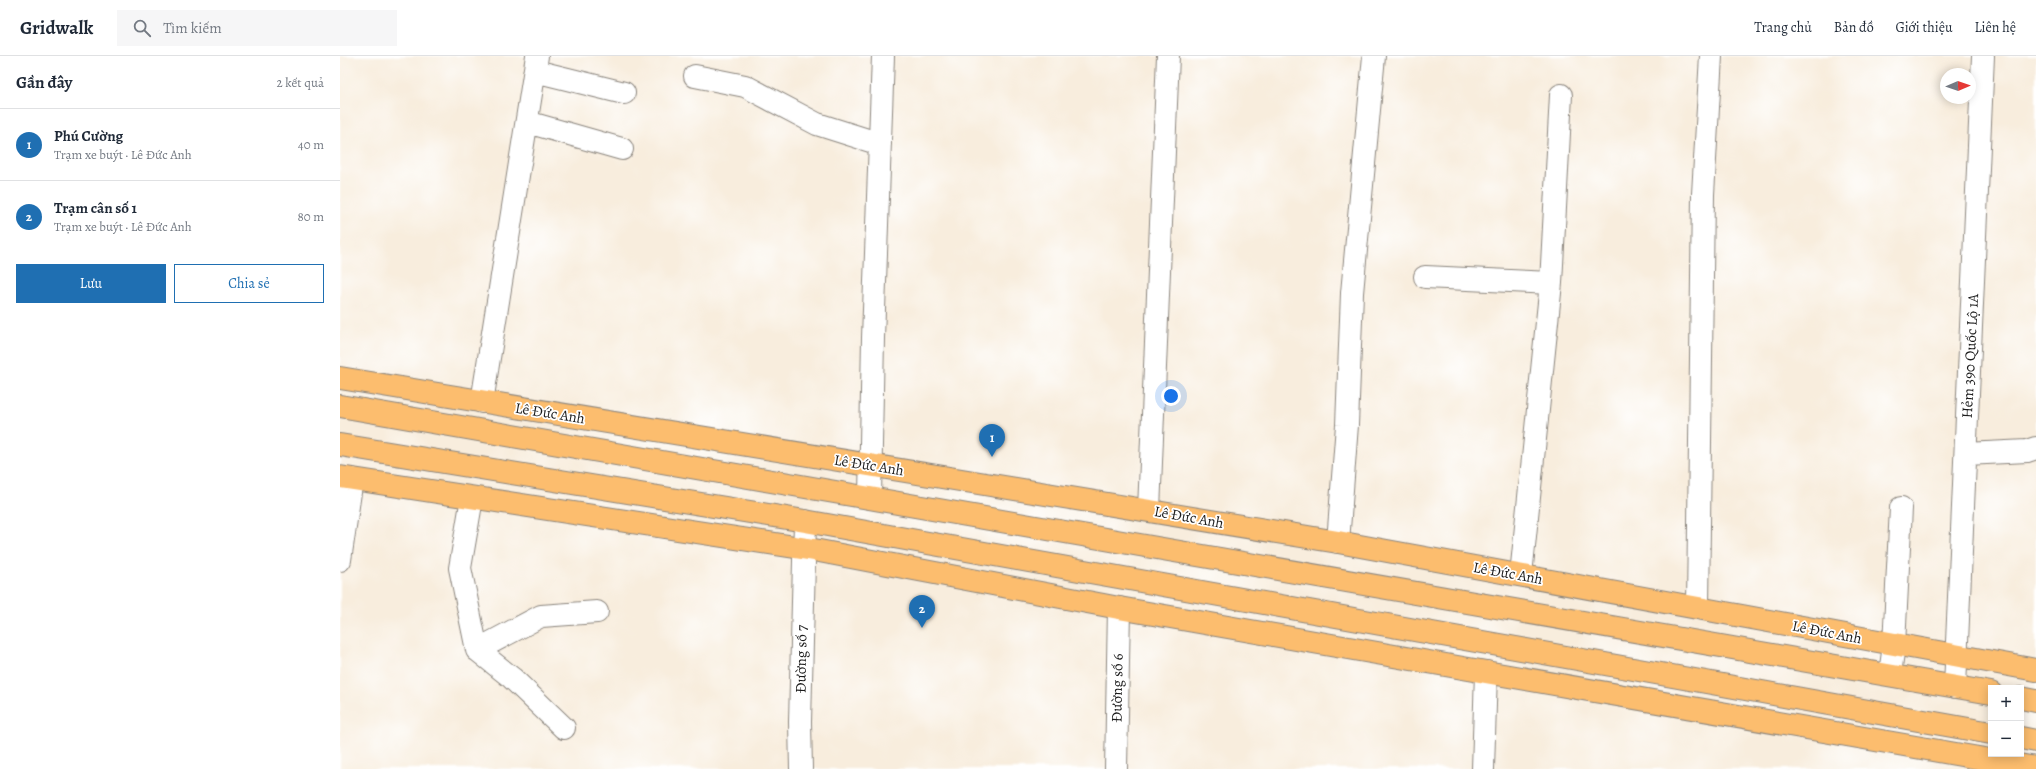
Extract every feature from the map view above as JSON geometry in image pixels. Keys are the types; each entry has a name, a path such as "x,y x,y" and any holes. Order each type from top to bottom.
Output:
{"highway":[{"name":"Lê Đức Anh","path":"340,378 1338,542 1698,607 1957,657 2036,670"},
{"name":"Lê Đức Anh","path":"340,406 1890,674 1988,692"},
{"path":"340,445 806,521 1988,732"},
{"path":"346,478 804,549 1119,608 2036,768"},
{"path":"2024,699 2036,701"},
{"path":"2024,739 2036,741"}],"street":[{"path":"870,497 872,466 873,338 883,56"},
{"path":"1149,510 1168,56"},
{"path":"1338,542 1346,425 1352,293 1374,56"},
{"path":"1698,607 1703,202 1711,56"},
{"name":"Hẻm 390 Quốc Lộ 1A","path":"1955,686 1983,56"},
{"path":"482,402 536,64 624,93"},
{"path":"695,76 745,86 817,124 880,144"},
{"path":"1521,575 1551,283 1560,94"},
{"path":"526,122 622,149"},
{"path":"1425,277 1551,283"},
{"path":"1966,454 2028,451 2036,448"},
{"path":"340,560 346,478"},
{"path":"472,498 460,568 477,650 512,678 564,728"},
{"path":"1890,674 1894,645 1901,508"},
{"name":"Đường số 7","path":"801,769 800,714 806,521"},
{"name":"Đường số 6","path":"1116,769 1119,608"},
{"path":"477,650 541,616 596,612"},
{"path":"1483,769 1486,672"}],"place":[{"name":"Phú Cường","path":"992,457"},
{"name":"Trạm cân số 1","path":"922,628"}]}
